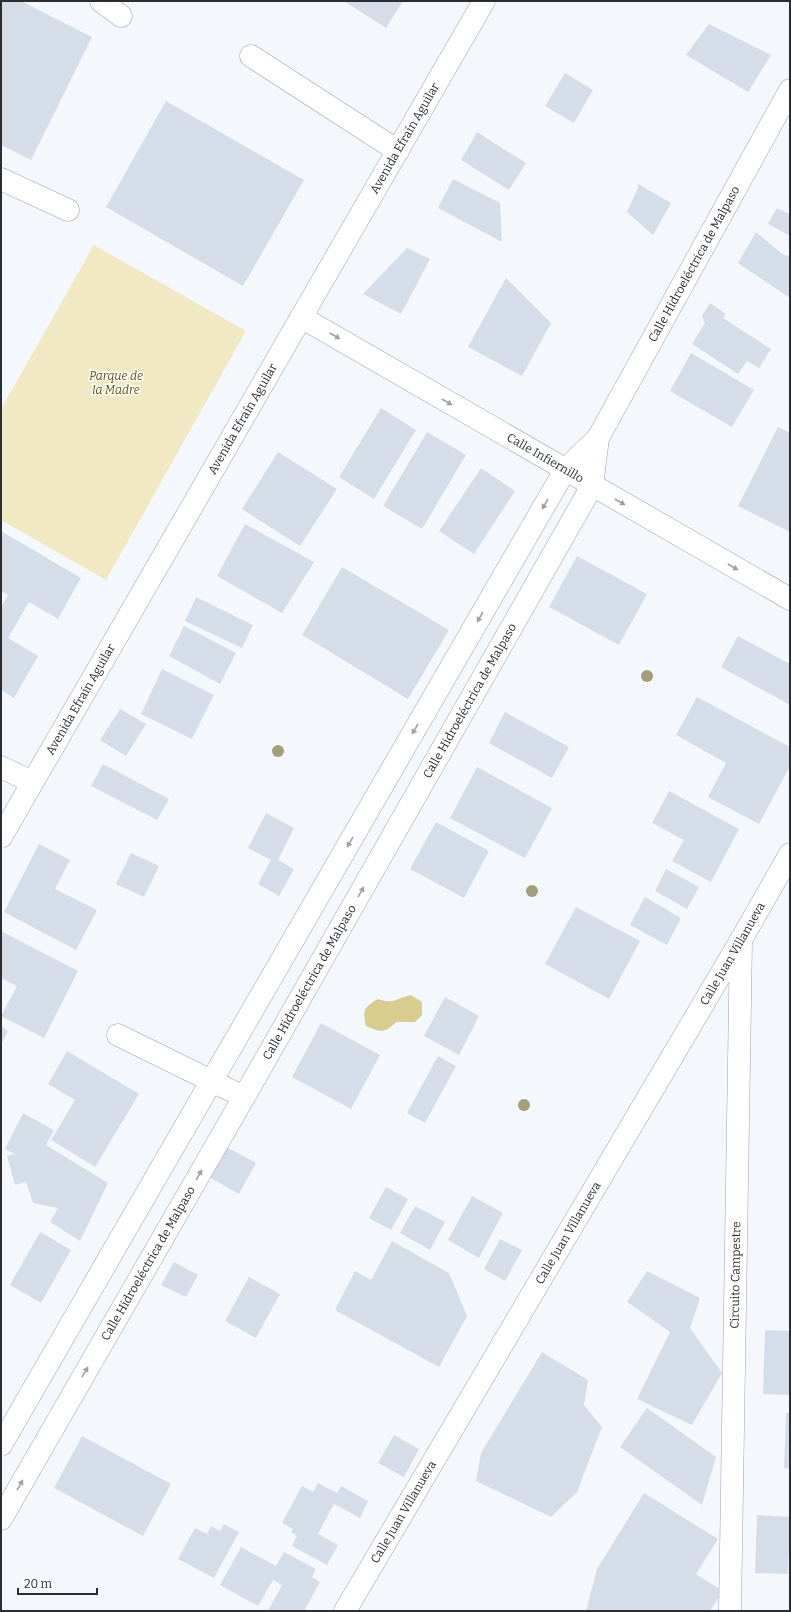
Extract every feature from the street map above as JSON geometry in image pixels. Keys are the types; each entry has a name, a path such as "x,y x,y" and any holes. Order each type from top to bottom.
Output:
{"street":[{"path":"101,1 121,16"},
{"name":"Avenida Efraín Aguilar","path":"1,837 484,1"},
{"path":"251,56 398,151"},
{"name":"Calle Hidroeléctrica de Malpaso","path":"1,1445 565,470 598,438 790,90"},
{"path":"1,179 68,210"},
{"name":"Calle Infiernillo","path":"301,317 790,599"},
{"name":"Calle Hidroeléctrica de Malpaso","path":"1,1519 244,1097 592,486 598,438"},
{"path":"1,766 32,782"},
{"name":"Calle Juan Villanueva","path":"345,1611 741,940 790,854"},
{"name":"Circuito Campestre","path":"730,1611 741,940"},
{"path":"118,1035 244,1097"}],"green space":[{"name":"Parque de la Madre","path":"94,245 246,331 106,580 1,520 1,409"}],"shaded area":[{"path":"411,995 422,1002 422,1015 415,1022 396,1022 389,1029 382,1031 366,1026 364,1013 367,1007 373,1002 378,999 392,1001"}],"building":[{"path":"1,1 21,1 92,37 31,160 1,145"},
{"path":"344,1 403,1 386,28"},
{"path":"709,24 771,55 748,92 686,55"},
{"path":"565,73 593,90 574,123 545,106"},
{"path":"166,101 304,180 243,286 106,207"},
{"path":"477,132 526,163 509,190 461,160"},
{"path":"453,179 500,203 502,242 438,208"},
{"path":"638,184 671,203 653,235 626,211 628,210 638,188"},
{"path":"777,208 790,214 790,236 768,224"},
{"path":"756,232 781,253 790,257 790,298 738,263"},
{"path":"407,248 430,259 401,314 363,294"},
{"path":"506,278 551,323 522,376 468,347"},
{"path":"710,303 726,314 723,318 771,349 759,368 747,361 738,374 692,344 705,323 702,316"},
{"path":"691,353 754,390 732,427 670,391"},
{"path":"381,408 416,430 374,499 339,477"},
{"path":"778,427 790,433 790,532 738,506"},
{"path":"427,432 466,455 422,529 383,506"},
{"path":"278,452 337,489 300,546 242,509"},
{"path":"481,468 515,491 474,554 439,531"},
{"path":"245,524 314,562 282,613 217,576"},
{"path":"1,531 81,578 58,619 29,602 8,638 38,656 14,698 1,690 1,607 8,595 1,591"},
{"path":"577,556 647,594 619,645 549,607"},
{"path":"342,567 449,630 408,699 302,635"},
{"path":"196,597 253,625 242,648 185,621"},
{"path":"184,626 236,653 220,684 169,656"},
{"path":"738,636 790,664 790,705 721,667"},
{"path":"162,669 214,695 192,739 141,714"},
{"path":"697,697 790,747 790,766 759,824 708,797 726,763 676,735"},
{"path":"120,709 146,724 126,756 100,740"},
{"path":"505,712 569,747 552,778 489,743"},
{"path":"103,764 169,799 157,820 91,786"},
{"path":"477,767 552,808 525,858 450,818"},
{"path":"669,791 739,829 711,882 672,861 684,840 652,823"},
{"path":"266,813 294,828 278,860 294,869 279,896 258,884 271,860 248,848"},
{"path":"436,822 489,851 464,898 410,869"},
{"path":"39,844 70,860 55,889 97,910 76,950 4,912"},
{"path":"131,853 159,866 144,897 116,884"},
{"path":"666,869 699,887 687,909 655,891"},
{"path":"645,897 681,918 667,945 630,925"},
{"path":"576,907 640,941 609,999 545,964"},
{"path":"1,931 78,971 44,1038 1,1016 17,986 1,978"},
{"path":"445,997 479,1016 459,1055 424,1036"},
{"path":"321,1023 380,1055 351,1109 292,1077"},
{"path":"1,1026 8,1031 1,1044"},
{"path":"67,1051 139,1094 95,1167 51,1140 75,1100 48,1084"},
{"path":"438,1056 456,1066 425,1123 407,1113"},
{"path":"23,1113 54,1130 46,1145 108,1183 80,1241 50,1222 58,1208 33,1203 26,1182 15,1185 7,1156 15,1154 5,1149"},
{"path":"223,1145 256,1163 239,1194 207,1176"},
{"path":"386,1187 408,1199 391,1230 369,1218"},
{"path":"472,1196 503,1213 479,1258 448,1240"},
{"path":"415,1206 445,1222 430,1250 400,1233"},
{"path":"40,1232 71,1250 41,1303 10,1285"},
{"path":"500,1239 522,1250 505,1281 484,1269"},
{"path":"392,1241 449,1273 467,1316 439,1367 335,1310 355,1271 371,1280"},
{"path":"174,1262 198,1275 186,1297 161,1285"},
{"path":"647,1271 700,1298 690,1328 722,1373 692,1425 637,1399 670,1332 627,1302"},
{"path":"249,1277 280,1294 256,1338 225,1321"},
{"path":"765,1330 790,1331 790,1395 763,1394"},
{"path":"542,1352 588,1380 584,1405 602,1427 577,1492 551,1517 476,1481 481,1453"},
{"path":"647,1408 716,1457 702,1505 620,1447"},
{"path":"786,1413 790,1413 790,1469 784,1468"},
{"path":"394,1435 419,1449 404,1477 378,1463"},
{"path":"82,1436 171,1484 143,1536 54,1488"},
{"path":"318,1483 337,1493 341,1486 368,1501 360,1518 334,1504 318,1534 338,1545 327,1565 292,1546 297,1536 291,1532 293,1529 282,1523 302,1486 313,1492"},
{"path":"644,1493 718,1539 696,1574 723,1591 710,1611 586,1611 597,1569"},
{"path":"757,1515 790,1517 788,1574 755,1573"},
{"path":"224,1524 239,1532 214,1578 178,1559 195,1528 207,1534 211,1526 220,1531"},
{"path":"241,1547 276,1566 284,1552 316,1569 312,1577 320,1582 304,1611 268,1611 282,1585 273,1580 258,1606 220,1585"}]}
